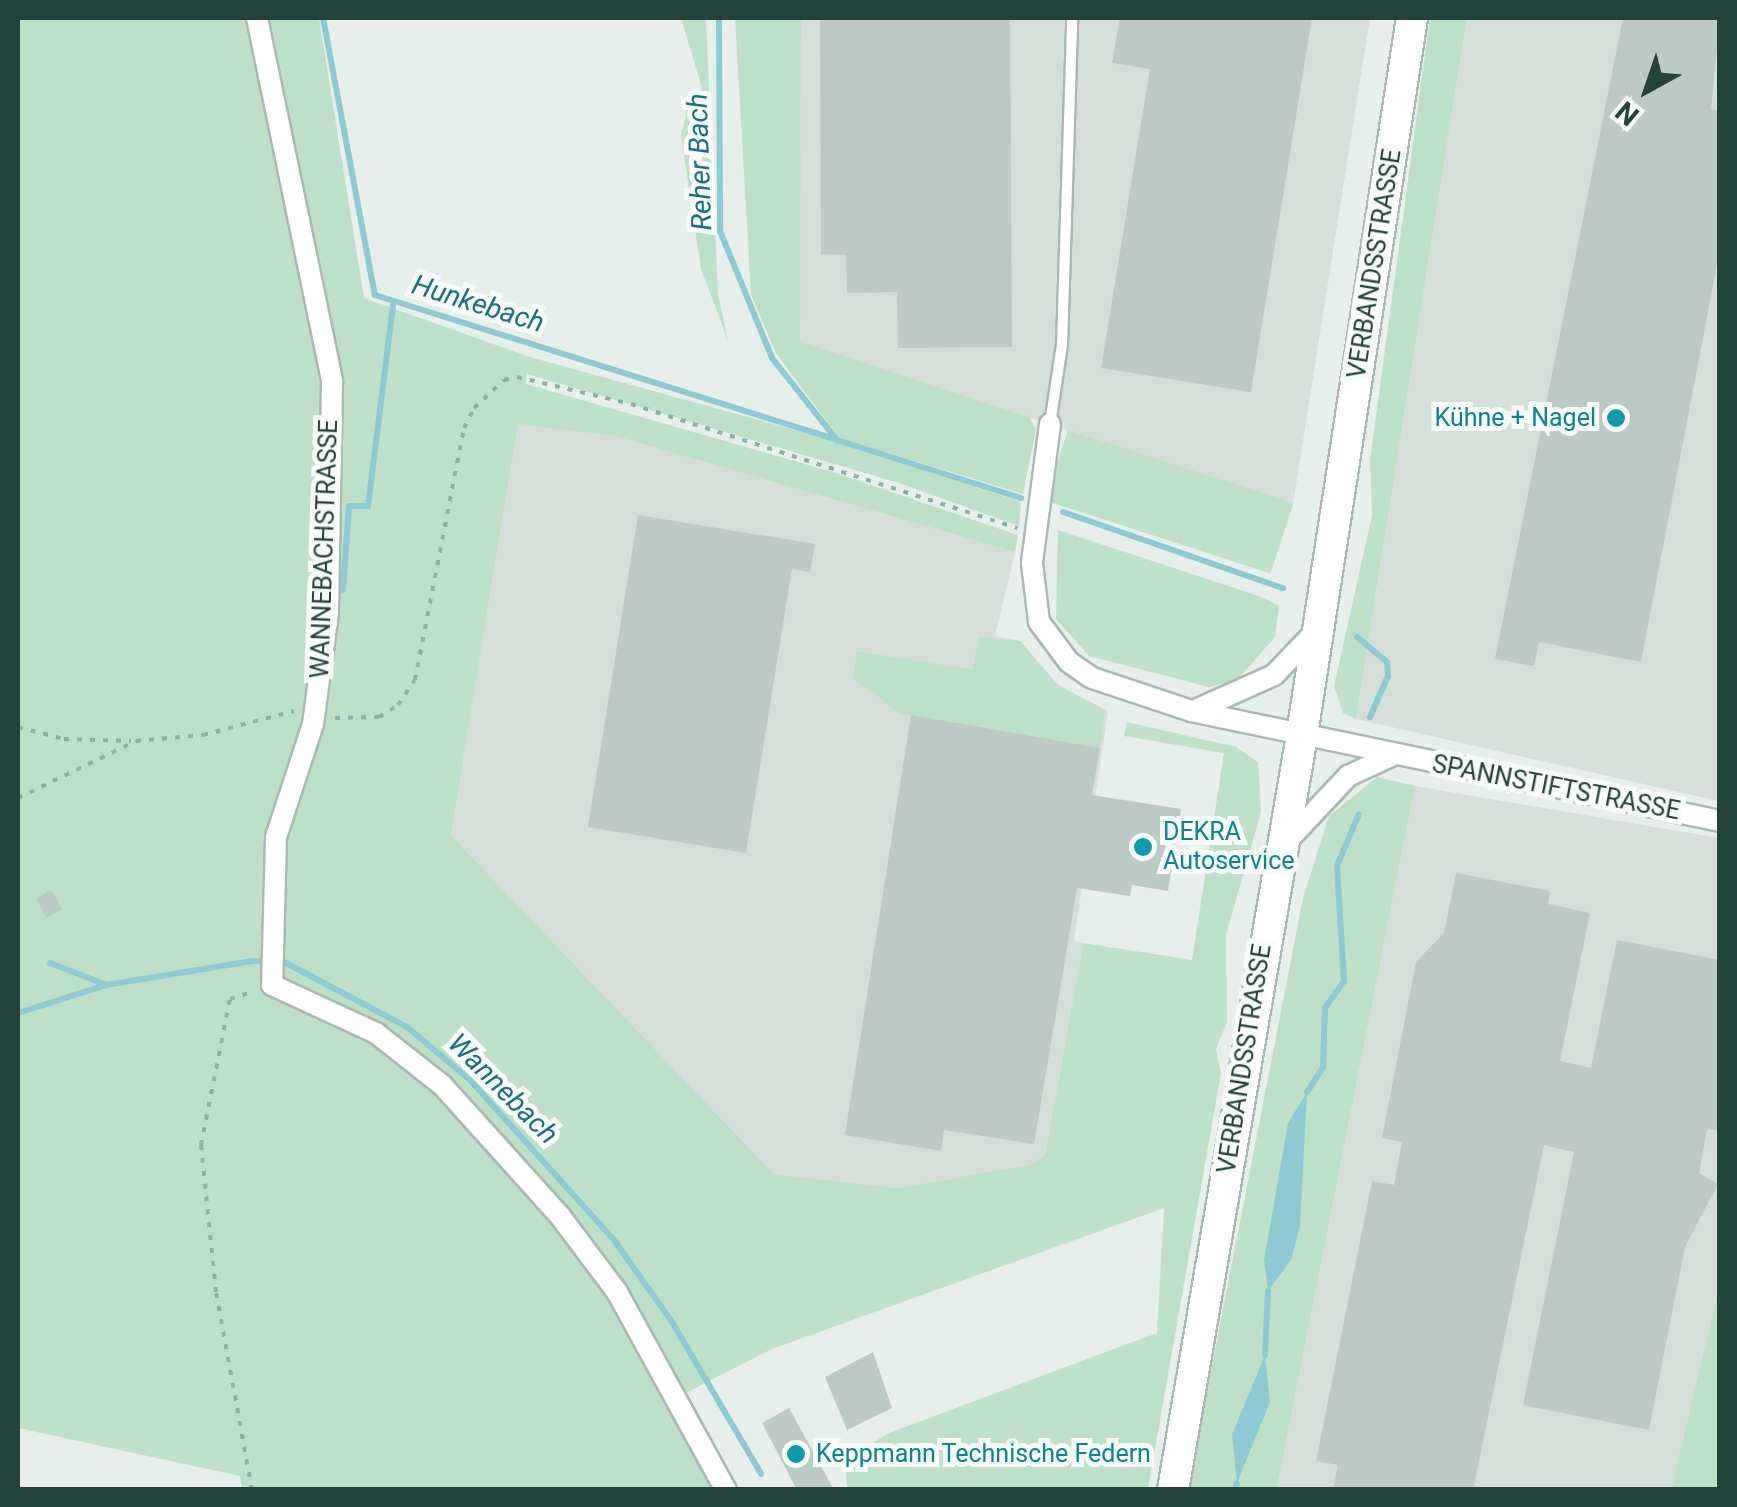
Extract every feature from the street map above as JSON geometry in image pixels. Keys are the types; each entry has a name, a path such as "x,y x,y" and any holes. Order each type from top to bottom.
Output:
{"main road":[{"name":"VERBANDSSTRASSE","path":"1173,1490 1302,734 1412,18"}],"street":[{"name":"WANNEBACHSTRASSE","path":"257,18 332,381 328,612 316,710 276,837 272,985"},
{"path":"1050,424 1032,563 1039,618 1050,641 1092,678 1191,711 1274,674 1319,629"},
{"name":"SPANNSTIFTSTRASSE","path":"1191,711 1720,821"},
{"path":"1282,846 1348,776 1393,755"},
{"path":"272,985 376,1033 444,1086 560,1216 617,1292 726,1490"}],"lane":[{"path":"1050,424 1062,345 1072,18"}],"path":[{"path":"18,727 64,739 136,741 203,735 316,710 379,717 398,705 415,680 464,428 493,388 517,377 789,450 1036,534"},
{"path":"18,798 136,741"},
{"path":"252,1490 216,1292 201,1145 230,999 272,985"}],"shaded area":[{"path":"801,18 1370,18 1293,504 799,342"},
{"path":"1467,18 1719,18 1719,801 1356,719"},
{"path":"518,423 615,436 1015,552 995,636 1020,641 1058,685 1108,711 1074,941 1083,943 1045,1155 1029,1165 896,1188 774,1174 451,835"},
{"path":"1415,786 1719,838 1719,1287 1671,1489 1277,1490"}],"green space":[{"path":"18,18 319,18 364,298 530,357 831,440 1021,502 1019,526 899,483 527,374 526,384 833,472 1018,535 1015,552 615,436 518,424 451,835 774,1174 896,1188 1029,1165 1045,1155 1083,943 1192,960 1224,753 1124,736 1127,722 1236,747 1258,762 1261,812 1226,935 1227,1022 1216,1049 1221,1073 1148,1489 847,1489 845,1460 889,1433 1157,1333 1164,1208 772,1349 682,1395 621,1289 564,1212 446,1082 378,1029 280,985 282,836 318,716 306,718 269,836 265,985 373,1037 441,1089 556,1218 613,1295 718,1489 259,1489 242,1487 240,1476 18,1428"},
{"path":"681,18 706,18 718,294 728,341 701,269 681,135 689,103 702,88"},
{"path":"735,18 801,18 800,342 1029,417 1036,429 1023,494 839,438 776,353 751,295"},
{"path":"1430,18 1467,18 1356,719 1343,713 1334,686 1372,515 1370,460"},
{"path":"1068,430 1293,503 1271,574 1045,500"},
{"path":"1058,530 1259,596 1279,606 1275,637 1237,680 1209,687 1089,656 1056,619"},
{"path":"979,637 1020,641 1058,685 1105,710 1100,748 901,714 853,678 857,651 973,670"},
{"path":"1377,777 1415,786 1277,1489 1188,1490 1303,898 1329,816"},
{"path":"1719,1287 1719,1489 1671,1489"}],"water":[{"path":"1307,1092 1300,1226 1291,1260 1268,1291 1264,1260 1288,1123"},
{"path":"1265,1355 1270,1402 1237,1483 1232,1434"}],"building":[{"path":"820,18 1010,18 1012,347 898,348 897,292 847,293 846,255 821,254"},
{"path":"1120,18 1312,18 1251,392 1101,368 1150,69 1112,63"},
{"name":"Kühne + Nagel","path":"1623,18 1720,18 1711,109 1720,111 1720,249 1641,662 1539,642 1534,666 1495,659"},
{"path":"638,515 815,544 810,572 792,569 746,853 588,827"},
{"path":"911,715 1100,748 1092,795 1181,809 1168,891 1132,885 1130,896 1077,888 1034,1144 944,1130 941,1151 845,1135"},
{"path":"1456,873 1550,891 1548,904 1590,913 1560,1061 1591,1068 1617,940 1720,960 1720,1131 1707,1129 1699,1173 1718,1184 1685,1247 1649,1430 1523,1405 1574,1152 1544,1145 1473,1490 1333,1490 1338,1465 1316,1461 1372,1181 1394,1185 1402,1142 1382,1138 1416,962 1444,933"},
{"path":"52,890 62,910 46,918 36,898"},
{"path":"873,1352 892,1408 847,1430 825,1377"},
{"name":"Keppmann Technische Federn","path":"789,1408 834,1490 797,1490 762,1423"}],"waterway":[{"name":"Hunkebach","path":"323,18 375,295 837,440"},
{"name":"Reher Bach","path":"719,18 720,231 772,358 837,440 1021,498"},
{"path":"343,590 349,506 368,506 393,305"},
{"name":"Reher Bach","path":"1063,512 1283,588"},
{"name":"Reher Bach","path":"1357,637 1387,662 1388,676 1370,717"},
{"name":"Reher Bach","path":"1307,1092 1323,1067 1325,1008 1344,981 1337,866 1359,814"},
{"name":"Wannebach","path":"18,1013 106,985 252,961 286,963 407,1027 470,1080 614,1240 672,1322 761,1474"},
{"path":"50,963 104,984"},
{"name":"Reher Bach","path":"1265,1355 1268,1291"},
{"name":"Reher Bach","path":"1235,1490 1237,1483"}],"place":[{"name":"Kühne + Nagel","path":"1616,418"},
{"name":"DEKRA Autoservice","path":"1143,847"},
{"name":"Keppmann Technische Federn","path":"796,1454"}]}
